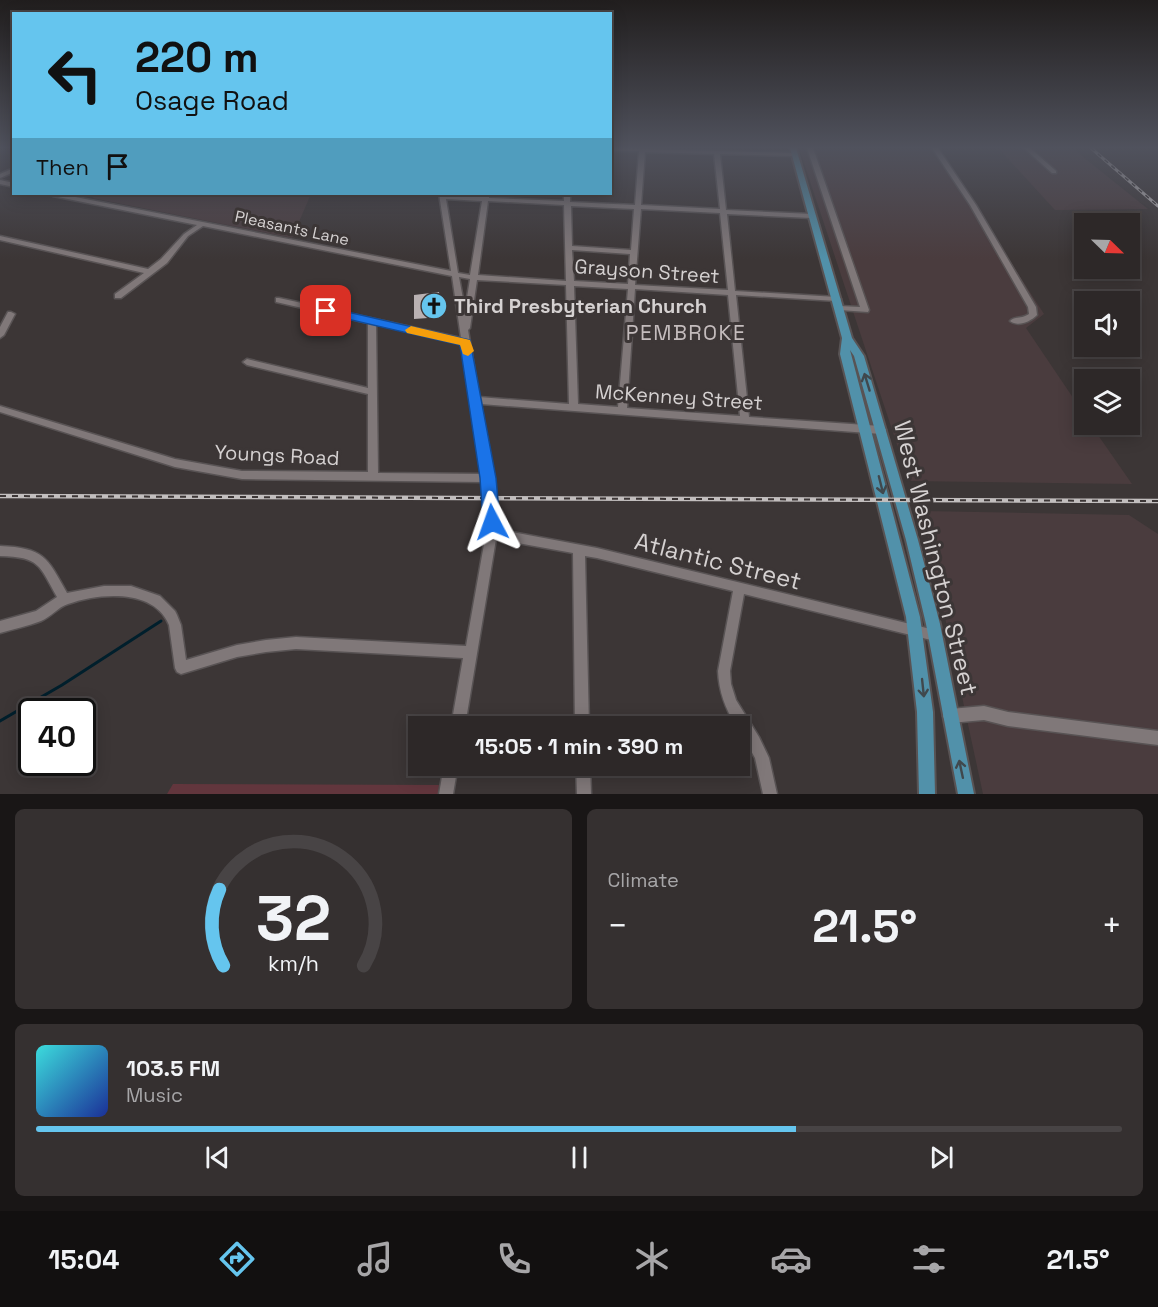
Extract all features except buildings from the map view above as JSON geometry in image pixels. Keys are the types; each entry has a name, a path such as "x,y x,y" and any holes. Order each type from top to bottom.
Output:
{"main road":[{"name":"West Washington Street","path":"803,185 847,338 859,357 912,540 935,635 966,794"},
{"name":"West Washington Street","path":"847,338 845,354 902,567 915,630 925,712 927,794"}],"street":[{"path":"622,410 640,185"},
{"path":"720,185 745,420"},
{"name":"Grayson Street","path":"455,275 731,293 838,304 865,310 823,185"},
{"path":"960,185 1032,308 1033,315 1030,318 1014,321"},
{"name":"Pleasants Lane","path":"65,195 455,275"},
{"path":"460,716 491,533 490,496 442,195 812,216"},
{"path":"567,195 574,406"},
{"path":"465,338 485,196"},
{"path":"118,296 165,261 186,235 202,224"},
{"path":"0,238 150,272"},
{"path":"0,246 10,241"},
{"path":"569,248 634,252"},
{"path":"279,300 372,321 465,338"},
{"path":"0,335 11,314"},
{"path":"372,321 373,477"},
{"path":"247,362 373,392"},
{"name":"McKenney Street","path":"476,399 880,430"},
{"name":"Youngs Road","path":"0,409 155,457 204,469 266,477 488,478"},
{"name":"Atlantic Street","path":"491,533 579,550 935,635"},
{"path":"579,550 582,716"},
{"path":"0,552 15,551 38,557 48,568 64,598"},
{"path":"739,588 724,671 724,683 732,708 760,754 770,794"},
{"path":"0,627 39,616 64,598 116,590 131,591 156,600 171,615 175,625 181,668 227,653 273,644 296,643 470,652"},
{"path":"950,716 984,713 1008,719 1158,738"},
{"path":"446,794 449,776"},
{"path":"583,776 584,794"}],"shaded area":[{"path":"811,185 962,185 1044,314 1026,328 1074,399 1074,435 1098,435 1132,484 909,481"},
{"path":"1032,185 1118,185 1148,209 1055,210"},
{"path":"97,195 311,195 292,238 92,198"},
{"path":"922,511 1129,515 1158,534 1158,794 983,794"},
{"path":"173,784 439,785 438,794 167,794"}],"waterway":[{"path":"0,721 62,685 161,621"}],"railway":[{"path":"1134,185 1158,206"},
{"path":"0,496 1158,501"}],"slow traffic":[{"path":"411,330 466,342 468,351"}],"place":[{"name":"Third Presbyterian Church","path":"434,306"}],"district":[{"name":"PEMBROKE","path":"686,332"}],"route":[{"path":"326,311 466,342 488,478 492,522"}]}
